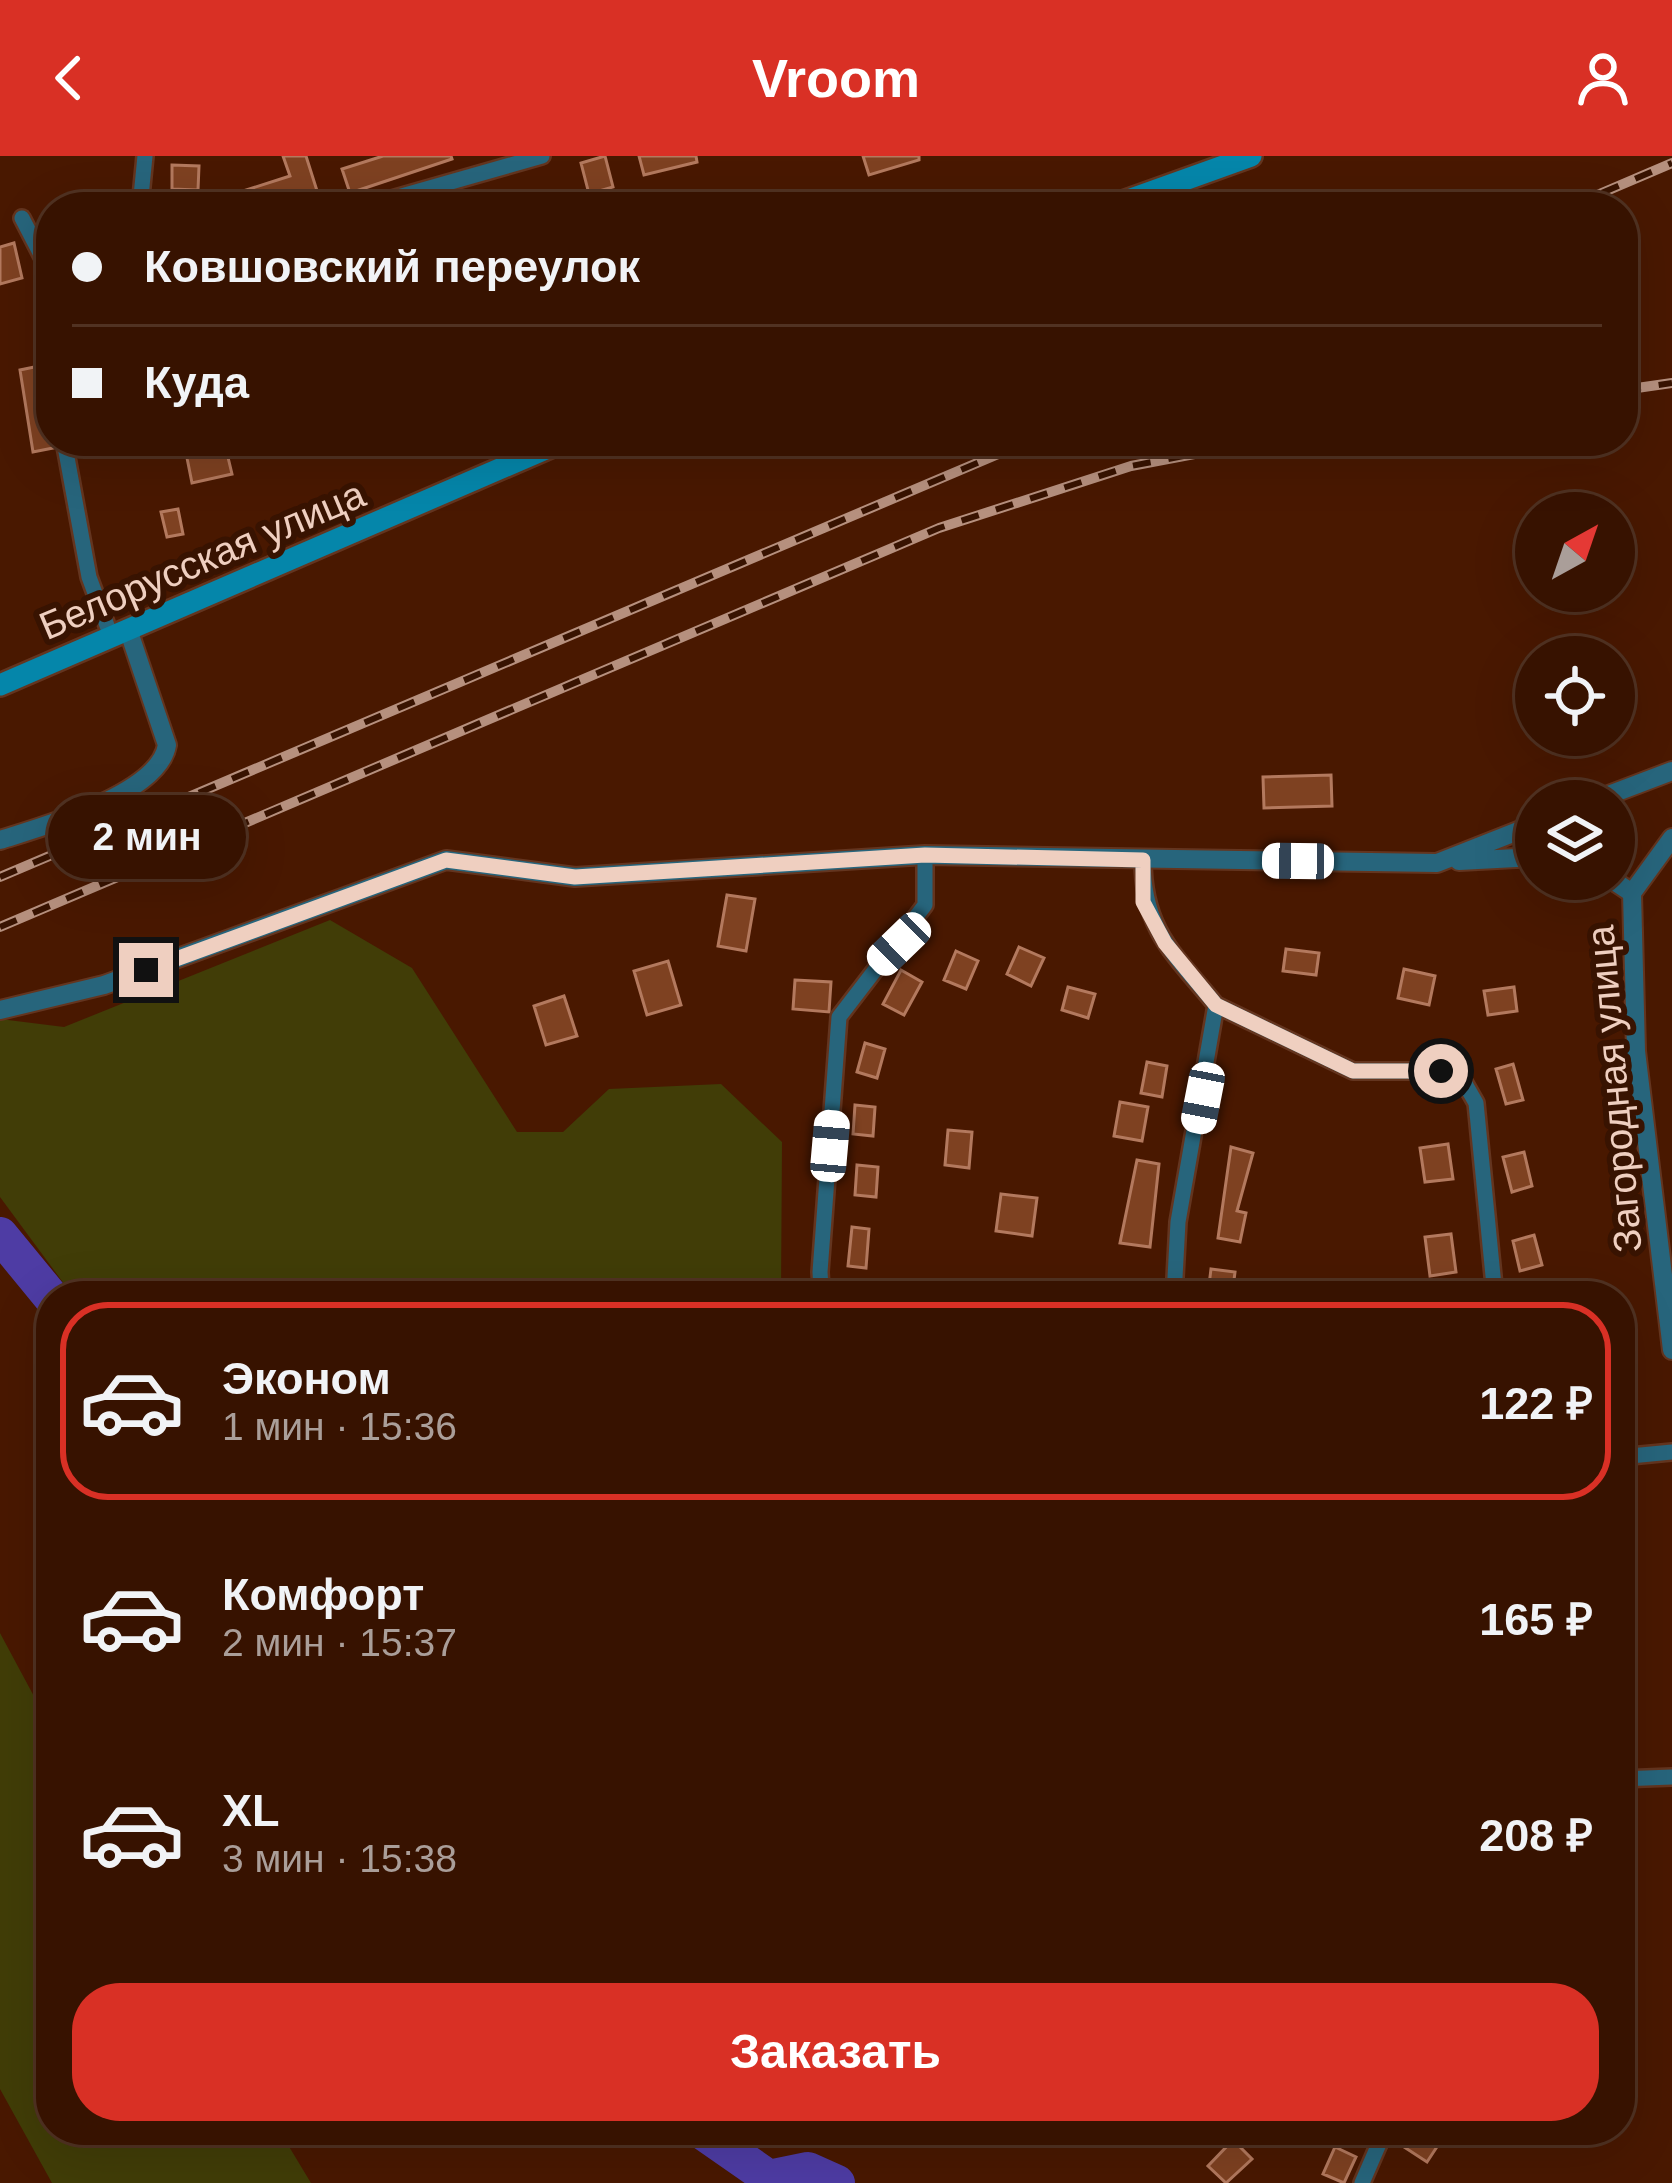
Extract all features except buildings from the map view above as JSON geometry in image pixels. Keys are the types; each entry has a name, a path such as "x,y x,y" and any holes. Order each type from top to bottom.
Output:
{"main road":[{"path":"1151,192 1251,156"},
{"name":"Белорусская улица","path":"0,685 529,456"}],"street":[{"path":"141,192 145,156"},
{"path":"416,192 542,156"},
{"path":"22,218 36,245"},
{"path":"0,840 136,786 164,761 167,745 121,636 89,577 67,456"},
{"path":"1635,785 1672,771"},
{"path":"1436,863 1515,832"},
{"path":"1635,889 1672,838"},
{"path":"0,1010 104,986 446,860 575,877 925,855 1436,863 1515,858"},
{"path":"821,1281 839,1017 925,905 925,855"},
{"path":"1143,860 1143,902 1165,943 1216,1005 1353,1071 1441,1071 1464,1082 1476,1103 1494,1281"},
{"name":"Загородная улица","path":"1632,900 1636,1051 1672,1350"},
{"path":"1175,1281 1178,1222 1216,1005"},
{"path":"1635,1456 1672,1452"},
{"path":"1635,1778 1672,1777"},
{"path":"1362,2183 1378,2145"}],"shaded area":[{"path":"330,920 412,968 517,1132 563,1132 609,1089 721,1084 782,1142 781,1281 62,1281 0,1197 0,1019 64,1027"},
{"path":"0,1633 36,1700 36,2145 288,2145 311,2183 52,2183 0,2089"}],"waterway":[{"path":"0,1235 38,1281"},
{"path":"722,2145 769,2178 808,2170 837,2183"}],"railway":[{"path":"1604,192 1672,163"},
{"path":"1638,388 1672,383"},
{"path":"0,877 994,456"},
{"path":"0,927 939,528 1131,466 1184,456"}],"route":[{"path":"146,970 446,860 575,877 925,855 1143,860 1143,902 1165,943 1216,1005 1353,1071 1441,1071"}]}
